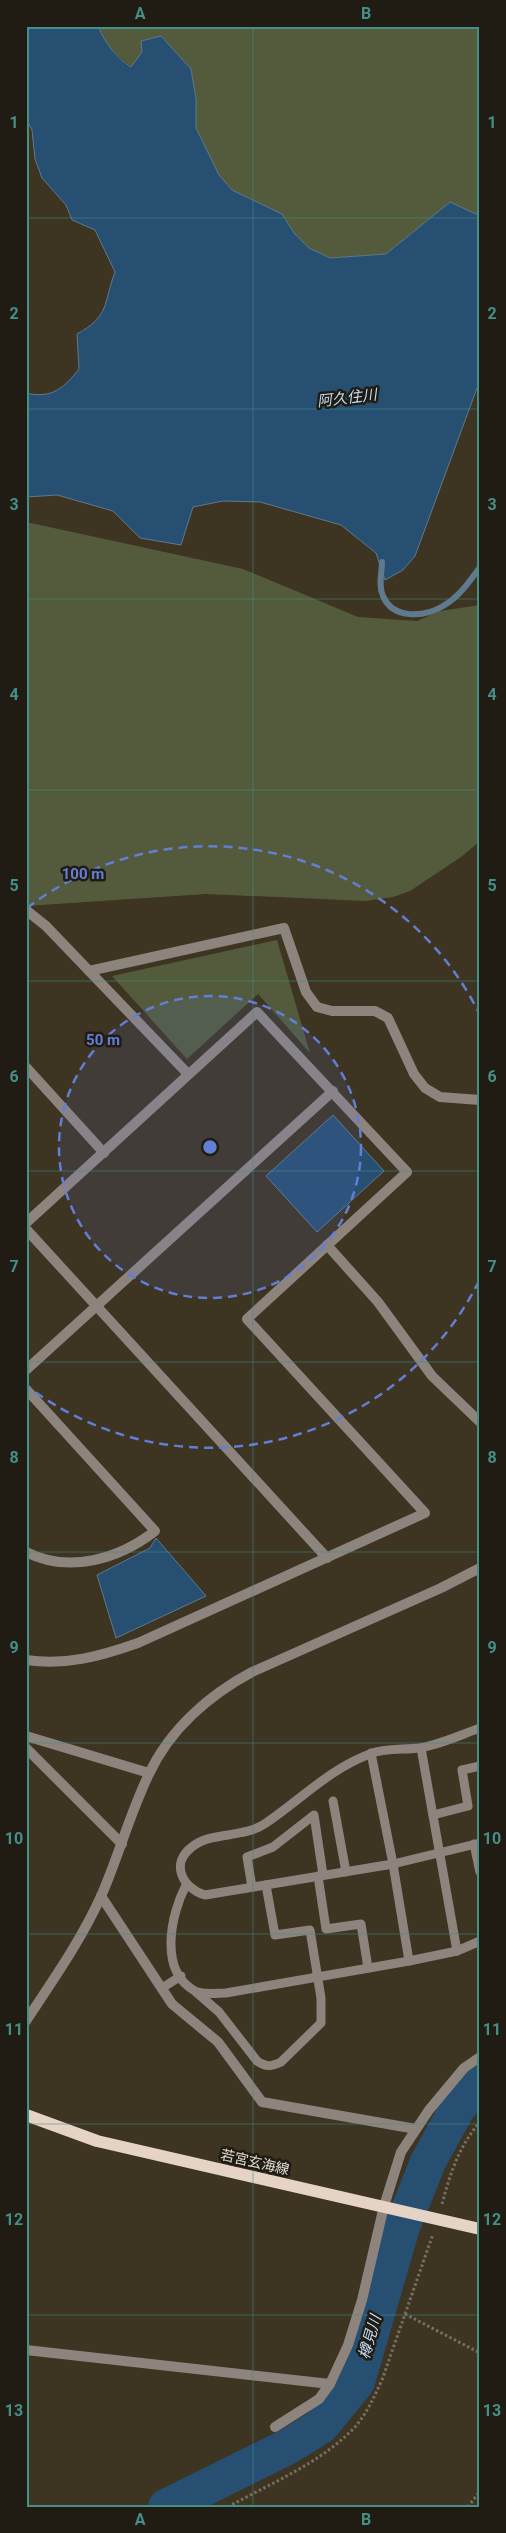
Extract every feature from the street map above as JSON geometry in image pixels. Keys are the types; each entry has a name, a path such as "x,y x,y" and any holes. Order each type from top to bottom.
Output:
{"main road":[{"name":"若宮玄海線","path":"26,2115 97,2141 480,2229"}],"street":[{"path":"26,910 46,926 188,1074"},
{"path":"89,971 284,928 306,992 317,1007 332,1011 375,1011 388,1018 414,1074 425,1088 440,1096 480,1100"},
{"path":"26,1223 257,1012 407,1172 247,1319 425,1513 138,1643 110,1653 72,1661 44,1662 26,1660"},
{"path":"26,1067 104,1153"},
{"path":"26,1370 333,1091"},
{"path":"26,1229 326,1558"},
{"path":"327,1245 378,1302 432,1376 480,1422"},
{"path":"26,1389 155,1531 136,1546 103,1559 78,1563 43,1558 26,1552"},
{"path":"26,2021 72,1950 101,1896 149,1773 184,1722 227,1686 280,1657 441,1588 480,1568"},
{"path":"26,1736 149,1773"},
{"path":"26,1748 122,1844"},
{"path":"101,1896 172,2004 218,2042 262,2102 416,2129"},
{"path":"275,2427 320,2399 330,2384 348,2345 362,2300 401,2152 416,2129 464,2068 480,2057"},
{"path":"26,2350 330,2384"}],"lane":[{"path":"480,1728 421,1748 371,1753 337,1771 251,1832 212,1838 193,1845 185,1853 180,1865 186,1885 193,1891 204,1895 393,1864 477,1844 480,1872"},
{"path":"421,1748 457,1951"},
{"path":"371,1753 393,1864 409,1961"},
{"path":"433,1814 468,1806 462,1770 480,1766"},
{"path":"333,1801 346,1872"},
{"path":"252,1887 247,1857 273,1847 314,1815 326,1929 361,1924 368,1968"},
{"path":"186,1885 172,1919 172,1957 181,1976 219,2012 257,2061 265,2066 274,2066 281,2062 321,2023 318,1977 310,1930 274,1935 266,1884"},
{"path":"196,1992 226,1993 409,1961 457,1951 480,1941"},
{"path":"162,1988 181,1976"}],"path":[{"path":"228,2507 306,2464 333,2446 355,2426 372,2403 438,2219 452,2168 462,2148 480,2122"},
{"path":"405,2314 480,2353"},
{"path":"468,2507 480,2491"}],"green space":[{"path":"98,26 480,26 480,216 450,203 386,254 330,258 309,248 294,233 282,214 232,190 219,175 196,128 196,99 191,69 161,36 141,41 143,52 132,67 112,49"},
{"path":"26,522 243,569 358,617 417,621 440,611 480,605 480,841 461,857 410,891 393,897 366,901 206,894 26,906"},
{"path":"277,940 310,1053 258,994 187,1059 112,976"}],"water":[{"path":"26,26 98,26 111,50 131,67 142,52 141,41 161,36 191,69 196,99 196,128 219,175 232,190 282,214 294,233 309,248 330,258 386,254 450,202 480,216 480,380 415,556 403,570 385,580 376,553 341,525 260,502 223,501 193,507 181,545 140,538 113,511 57,495 26,497 26,393 43,394 57,390 68,382 79,369 77,334 88,327 100,315 115,272 95,230 72,220 66,205 42,178 35,159 32,130 26,118"},
{"path":"333,1115 384,1171 317,1232 266,1176"},
{"path":"156,1538 206,1596 116,1638 97,1575 150,1548"}],"waterway":[{"name":"阿久住川","path":"382,562 380,583 383,596 394,609 410,614 436,610 449,602 464,588 480,567"},
{"name":"樽見川","path":"166,2507 289,2446 321,2426 357,2382 402,2227 428,2162 458,2107 480,2084"}]}
